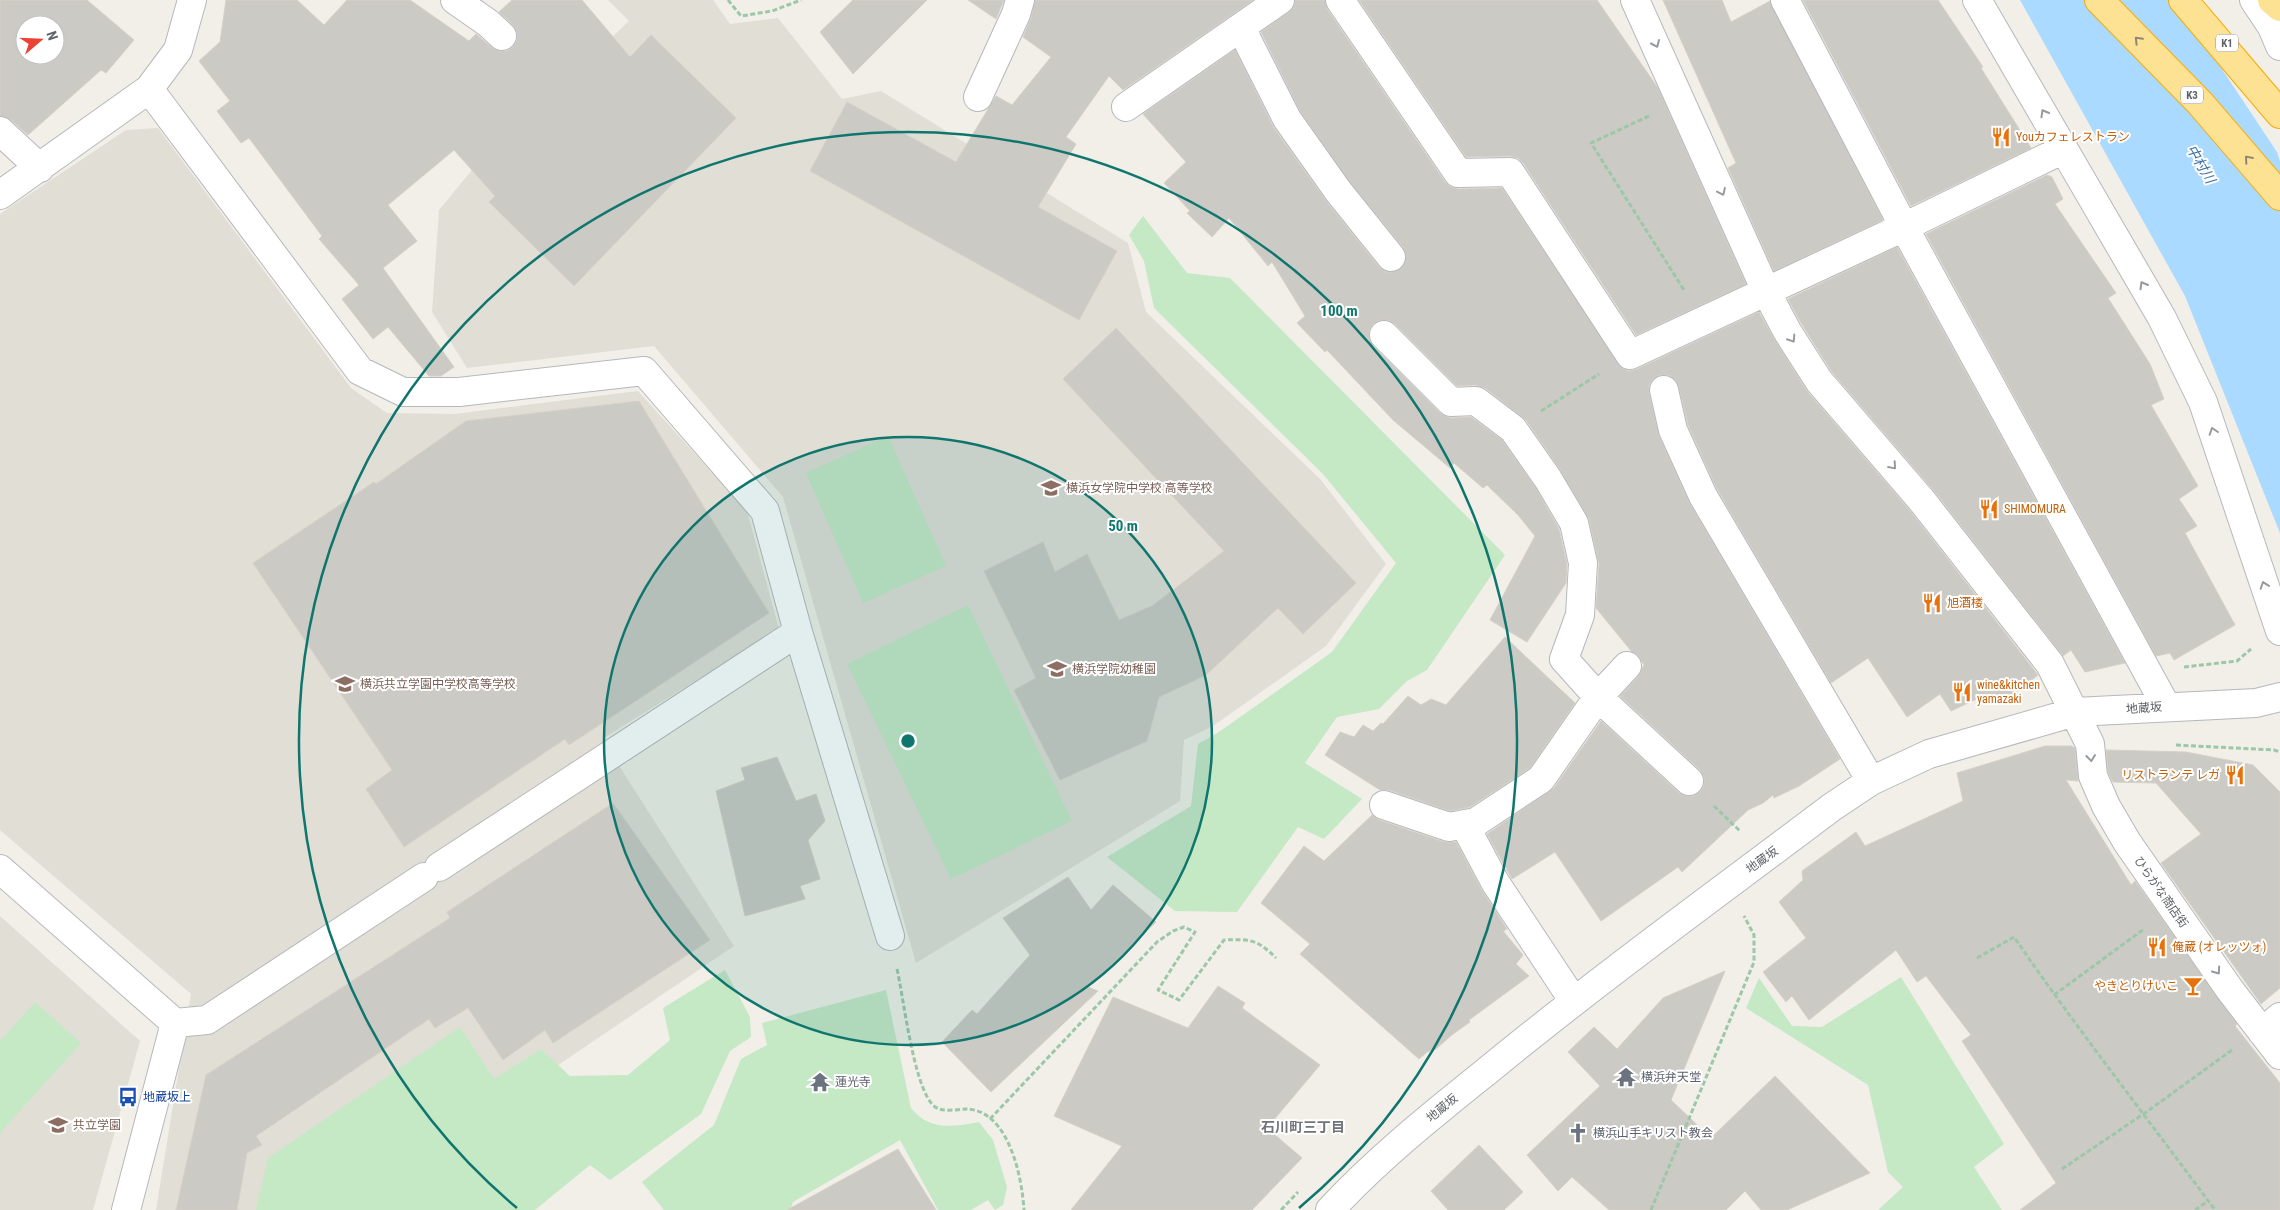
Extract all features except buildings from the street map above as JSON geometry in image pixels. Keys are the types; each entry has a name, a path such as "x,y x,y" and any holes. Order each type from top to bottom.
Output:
{"highway":[{"name":"K3","path":"2099,0 2200,103 2280,196"},
{"name":"K1","path":"2175,0 2280,87"},
{"path":"2183,0 2280,114"},
{"path":"2272,0 2280,7"}],"street":[{"path":"0,195 149,90 178,50 192,0"},
{"path":"454,0 488,23 502,36"},
{"path":"978,97 1016,14 1020,0"},
{"path":"1126,107 1280,0"},
{"path":"1340,0 1458,173 1510,172 1630,355 1904,227 2064,149"},
{"name":"ひらがな商店街","path":"1635,0 1766,291 1787,331 1820,381 1923,502 2050,664 2090,744 2093,776 2106,806 2127,842 2173,908 2271,1025 2280,1055"},
{"path":"1784,0 1904,227 2166,706"},
{"path":"1977,0 2162,318 2203,402 2280,631"},
{"path":"2254,0 2272,27 2280,46"},
{"path":"1241,28 1287,119 1338,191 1391,257"},
{"path":"149,90 360,370 403,392 459,392 644,370 765,511 798,632 890,936"},
{"path":"0,131 40,168"},
{"path":"1384,335 1452,402 1476,401 1513,429 1548,479 1574,523 1583,562 1580,616 1564,659 1598,698 1688,781"},
{"path":"1664,390 1674,430 1703,496 1871,781"},
{"path":"0,870 175,1022 207,1020 798,632"},
{"path":"1384,805 1449,827 1476,822 1541,779 1598,698 1627,666"},
{"name":"地蔵坂","path":"1330,1210 1345,1194 1435,1113 1573,1000 1832,807 1871,781 1929,754 2075,712 2256,703 2280,697"},
{"path":"1464,824 1495,882 1573,1000"},
{"path":"126,1210 175,1022"}],"path":[{"path":"728,0 741,16 772,11 801,0"},
{"path":"1681,101 1591,143 1703,320"},
{"path":"1513,429 1630,355"},
{"path":"2175,745 2274,750 2280,752"},
{"path":"1688,781 1766,857"},
{"path":"2054,994 2173,908"},
{"path":"990,1119 1157,942 1173,931 1184,927 1195,932 1158,990 1179,1000 1224,940 1243,940 1262,944 1276,958"},
{"path":"1651,1210 1754,962 1754,935"},
{"path":"890,936 921,1084 932,1104 939,1110 969,1109 984,1113 997,1126 1014,1153 1022,1182 1024,1210"},
{"path":"1977,958 2014,937 2054,994 2215,1210"},
{"path":"2062,1169 2144,1114 2247,1038 2271,1025"},
{"path":"2195,1210 2208,1201"}],"shaded area":[{"name":"横浜女学院中学校 高等学校","path":"608,0 713,0 730,24 778,18 842,99 881,91 1128,243 1146,312 1320,479 1386,564 1326,646 1213,726 1184,740 1180,801 916,963 783,497 654,346 467,368 432,312 439,210 472,170 629,21"},
{"name":"横浜共立学園中学校高等学校","path":"158,128 351,388 387,413 455,414 638,391 747,511 779,629 602,739 734,946 344,1210 156,1210 191,994 0,830 0,214 126,130"},
{"name":"共立学園","path":"0,916 140,1041 93,1210 0,1210"}],"green space":[{"path":"1143,216 1187,273 1230,278 1505,555 1427,670 1407,681 1379,709 1337,717 1305,763 1362,799 1324,839 1298,827 1237,912 1175,911 1107,857 1191,806 1198,744 1219,732 1332,652 1396,563 1323,474 1154,308 1144,261 1129,235"},
{"path":"888,436 946,566 863,603 806,473"},
{"path":"968,605 1072,821 951,879 847,664"},
{"path":"725,970 750,1017 751,1037 730,1051 701,1114 610,1180 590,1165 535,1210 256,1210 268,1158 460,1027 494,1079 541,1049 570,1076 628,1075 670,1040 663,1008"},
{"path":"1901,977 2004,1144 1974,1167 2002,1210 1878,1210 1903,1187 1888,1172 1868,1085 1746,1008 1759,978 1792,1026 1822,1027"},
{"name":"蓮光寺","path":"886,990 911,1108 926,1121 942,1126 979,1122 993,1140 1007,1187 1003,1205 995,1210 988,1200 971,1210 938,1210 900,1140 793,1202 790,1210 664,1210 642,1182 714,1125 741,1059 767,1045 762,1023"},
{"path":"35,1002 81,1043 0,1133 0,1041"}],"water":[{"name":"中村川","path":"2020,0 2176,0 2277,152 2280,161 2280,533 2185,296"}],"place":[{"name":"Youカフェレストラン","path":"2001,137"},
{"name":"横浜女学院中学校 高等学校","path":"1051,488"},
{"name":"SHIMOMURA","path":"1989,509"},
{"name":"旭酒楼","path":"1932,603"},
{"name":"横浜学院幼稚園","path":"1057,669"},
{"name":"横浜共立学園中学校高等学校","path":"345,684"},
{"name":"wine&kitchen yamazaki","path":"1962,692"},
{"name":"リストランテ レガ","path":"2235,775"},
{"name":"俺蔵 (オレッツォ)","path":"2157,947"},
{"name":"やきとりけいこ","path":"2193,986"},
{"name":"横浜弁天堂","path":"1626,1077"},
{"name":"蓮光寺","path":"820,1082"},
{"name":"地蔵坂上","path":"128,1097"},
{"name":"共立学園","path":"58,1125"},
{"name":"横浜山手キリスト教会","path":"1578,1133"}],"district":[{"name":"石川町三丁目","path":"1303,1127"}]}
